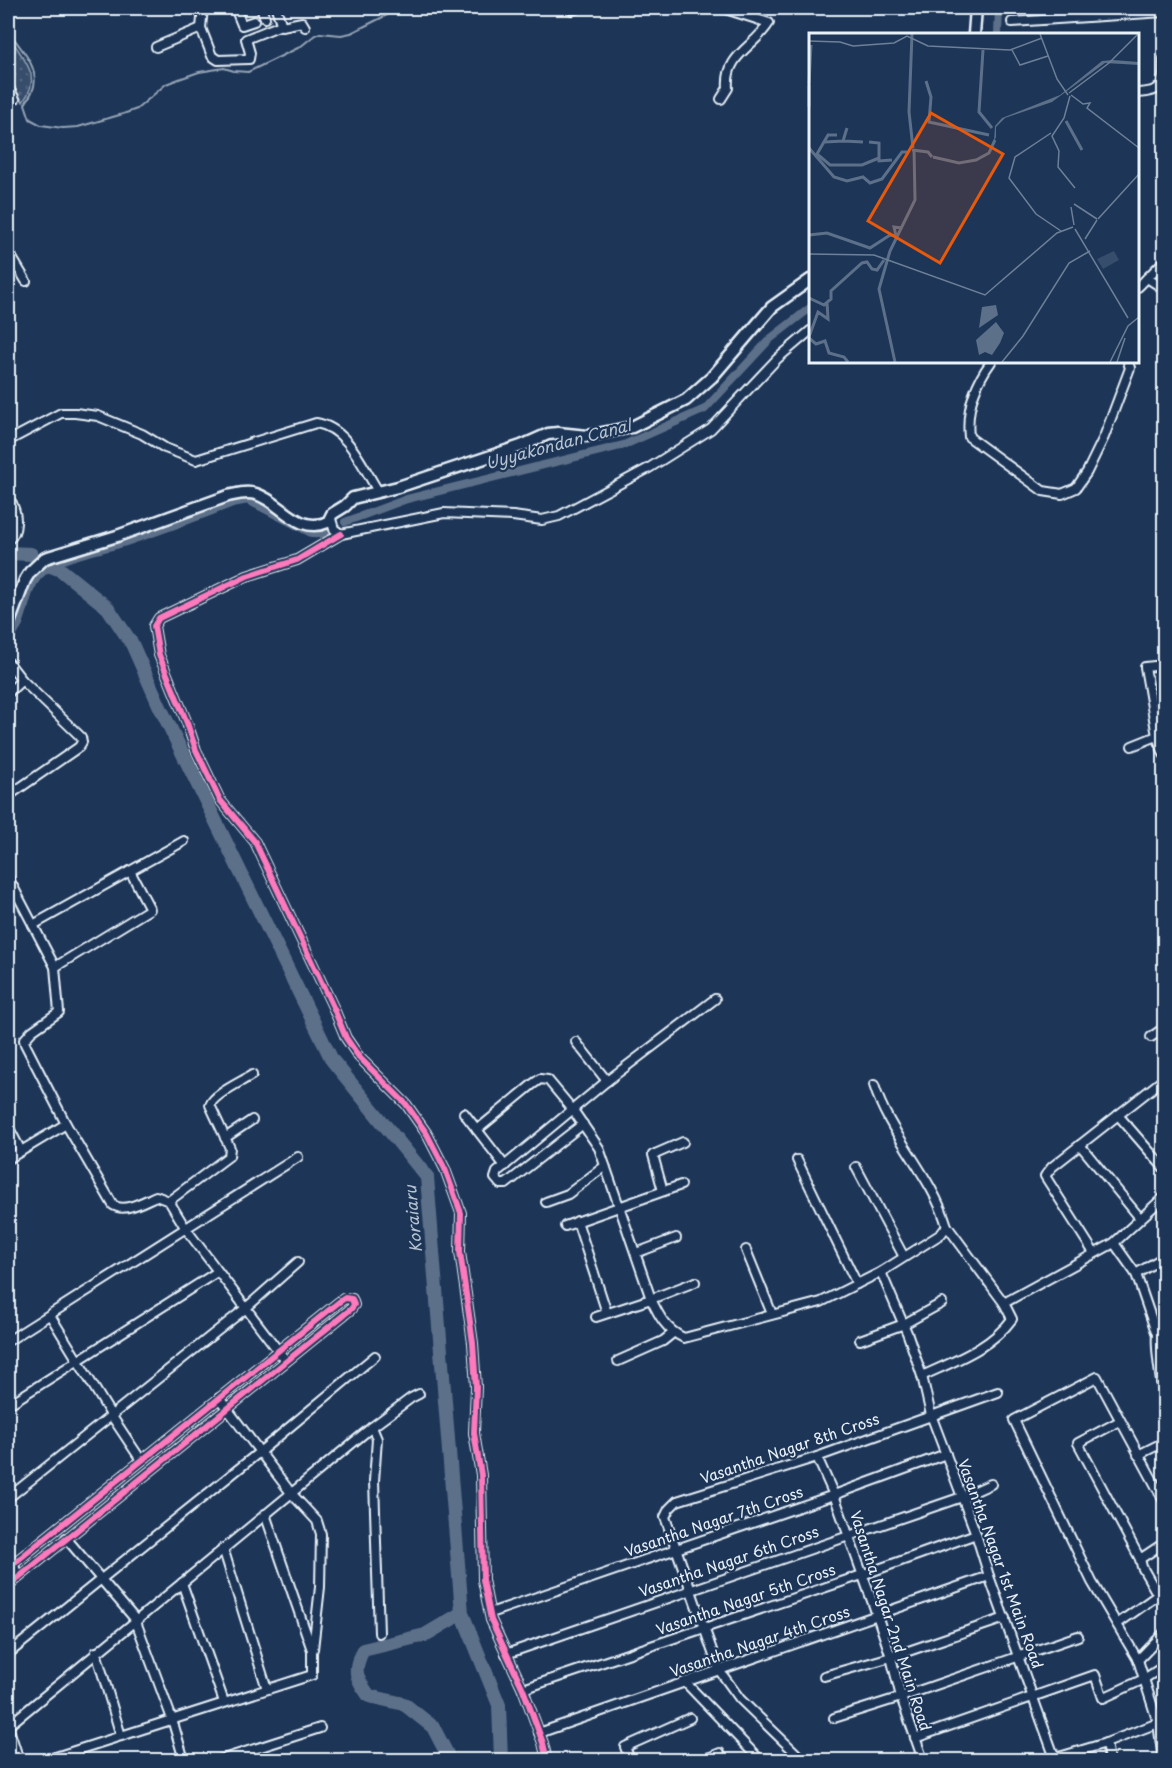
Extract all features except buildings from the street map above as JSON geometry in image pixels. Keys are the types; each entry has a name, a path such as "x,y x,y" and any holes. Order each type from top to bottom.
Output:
{"street":[{"path":"203,8 201,28 212,56 218,60 249,59 250,53 246,39 281,25 302,22 305,27"},
{"path":"235,8 242,25 254,21"},
{"path":"261,8 265,18"},
{"path":"276,8 281,25"},
{"path":"721,8 769,23 762,35 733,61 728,77 728,88 721,99"},
{"path":"974,33 976,8"},
{"path":"1012,22 1164,12"},
{"path":"156,47 201,28"},
{"path":"1139,93 1153,92 1160,87 1164,78 1164,60"},
{"path":"8,87 15,99"},
{"path":"8,251 26,281"},
{"path":"1139,286 1164,261"},
{"path":"8,269 15,264"},
{"path":"1148,278 1164,290"},
{"path":"8,626 30,572 45,558 117,536 228,496 243,492 256,494 299,521 315,526 328,522 333,514 353,498 398,487 521,446 548,434 587,436 632,427 686,400 712,378 772,308 809,281"},
{"path":"547,1761 523,1689 490,1613 483,1580 481,1475 474,1433 476,1387 473,1342 460,1252 461,1213 445,1169 428,1134 406,1104 359,1057 346,1038 255,842 220,800 196,750 188,723 159,655 154,626 159,618 247,576 297,560 341,534 444,513 513,516 542,520 559,516 649,468 711,429 777,359 809,332"},
{"path":"990,363 974,391 968,424 969,437 1043,491 1062,494 1076,488 1087,472 1104,437 1130,368 1128,363"},
{"path":"8,441 61,413 75,413 98,416 196,460 316,423 328,425 347,441 378,491"},
{"path":"10,538 16,524 15,509 12,503"},
{"path":"331,519 334,529 341,534"},
{"path":"8,662 22,680 81,737 82,742 79,747 8,796"},
{"path":"1164,665 1145,667 1164,754"},
{"path":"8,693 22,680"},
{"path":"1132,746 1161,735"},
{"path":"33,925 184,841"},
{"path":"55,968 150,909 130,871"},
{"path":"8,877 55,968 59,1012 32,1031 24,1040 66,1124 113,1205 117,1208 124,1208 156,1196 169,1201 186,1229 286,1360"},
{"path":"583,1124 506,1184 500,1184 495,1178 495,1175 505,1166 607,1081 715,999"},
{"path":"1151,1037 1164,1028"},
{"path":"576,1042 607,1081"},
{"path":"169,1201 229,1156 230,1148 212,1111 211,1101 252,1075"},
{"path":"477,1130 533,1083 544,1078 573,1110 599,1148 651,1299 661,1319 673,1334 684,1338 822,1302 881,1272 941,1234 947,1226"},
{"path":"1094,1252 1045,1176 1080,1145 1163,1084"},
{"path":"874,1085 879,1101 928,1185 947,1226 1004,1303 1012,1319 1006,1327 976,1350 922,1376"},
{"path":"464,1113 505,1166"},
{"path":"1119,1115 1164,1168"},
{"path":"225,1138 252,1120"},
{"path":"8,1159 66,1124"},
{"path":"8,1126 21,1151"},
{"path":"663,1191 653,1155 683,1142"},
{"path":"1080,1145 1140,1218"},
{"path":"8,1341 298,1157"},
{"path":"797,1160 857,1284"},
{"path":"546,1202 568,1194 605,1166"},
{"path":"856,1167 904,1257"},
{"path":"566,1226 681,1185"},
{"path":"1004,1303 1114,1243 1164,1197"},
{"path":"577,1221 607,1313"},
{"path":"636,1253 676,1238"},
{"path":"1114,1243 1136,1274 1156,1332 1164,1397"},
{"path":"746,1250 772,1314"},
{"path":"1136,1274 1164,1257"},
{"path":"8,1498 246,1308 298,1262"},
{"path":"8,1405 218,1272"},
{"name":"Vasantha Nagar 1st Main Road","path":"881,1272 904,1324 922,1376 931,1415 976,1534 1053,1753 1058,1757"},
{"path":"596,1317 695,1282"},
{"path":"8,1586 351,1308 354,1305 352,1299 345,1298 278,1350 10,1566"},
{"path":"860,1340 904,1324 942,1303"},
{"path":"1156,1332 1160,1317 1164,1313"},
{"path":"50,1315 141,1460"},
{"path":"618,1361 663,1341 673,1334"},
{"path":"8,1654 375,1356"},
{"path":"1163,1761 1161,1721 1138,1660 1092,1582 1014,1420 1097,1377 1164,1501"},
{"name":"Vasantha Nagar 8th Cross","path":"675,1549 665,1517 677,1501 817,1457 998,1392"},
{"path":"19,1761 8,1726 372,1427 419,1394"},
{"path":"46,1761 312,1675 312,1650 320,1587 321,1534 317,1521 291,1493 219,1398"},
{"path":"1120,1421 1078,1443 1164,1606"},
{"path":"372,1427 376,1440 374,1481 379,1633"},
{"path":"1138,1455 1164,1442"},
{"name":"Vasantha Nagar 7th Cross","path":"490,1613 834,1495 946,1454"},
{"name":"Vasantha Nagar 2nd Main Road","path":"817,1457 834,1495 877,1616 922,1761"},
{"name":"Vasantha Nagar 6th Cross","path":"506,1653 962,1497 991,1484"},
{"path":"265,1514 312,1650"},
{"name":"Vasantha Nagar 5th Cross","path":"523,1689 862,1575 976,1534"},
{"path":"66,1538 135,1620 172,1719 184,1761"},
{"path":"1140,1559 1164,1543"},
{"path":"223,1548 267,1689"},
{"path":"675,1549 719,1670 740,1699 803,1761"},
{"path":"8,1553 10,1566 19,1576"},
{"name":"Vasantha Nagar 4th Cross","path":"538,1733 989,1576"},
{"path":"182,1583 224,1702"},
{"path":"1117,1624 1158,1595"},
{"path":"824,1676 891,1657 1005,1618"},
{"path":"1138,1660 1164,1633"},
{"path":"834,1718 1078,1636"},
{"path":"96,1652 121,1736"},
{"path":"915,1738 1095,1675 1104,1698 1144,1679 1164,1666"},
{"path":"685,1683 760,1761"},
{"path":"630,1761 625,1747 690,1718"},
{"path":"1049,1761 1106,1743 1161,1721"},
{"path":"220,1761 320,1728"},
{"path":"1106,1743 1109,1761"},
{"path":"703,1761 720,1753"}],"shaded area":[{"path":"15,45 28,66 32,79 23,102 8,76 8,49"}],"waterway":[{"path":"8,30 31,63 35,78 25,104 30,119 41,125 63,128 78,127 137,109 166,84 199,72 224,68 248,72 300,47 320,33 341,35 351,33 391,13 417,8"},
{"name":"Uyyakondan Canal","path":"998,33 999,8"},
{"name":"Uyyakondan Canal","path":"345,522 407,499 624,445 705,409 770,339 809,309"},
{"path":"8,636 17,622 27,588 36,574 44,567 65,556 125,539 232,500 248,497 312,530 331,532"},
{"path":"8,553 31,554"},
{"name":"Koraiaru","path":"48,565 61,570 108,608 132,644 160,707 332,1060 427,1177 462,1613 499,1705 501,1760"},
{"path":"445,1760 447,1754 433,1727 404,1704 369,1696 358,1679 357,1663 363,1650 425,1635 462,1613"}],"cycle path":[{"path":"341,534 297,560 247,576 159,618 154,626 159,655 196,750 220,800 255,842 346,1038 359,1057 406,1104 427,1134 445,1169 461,1213 460,1252 473,1343 476,1387 474,1433 481,1475 483,1580 491,1620 523,1689 547,1760"},
{"path":"8,1568 339,1302 345,1298 352,1299 354,1305 351,1309 8,1586"}]}
